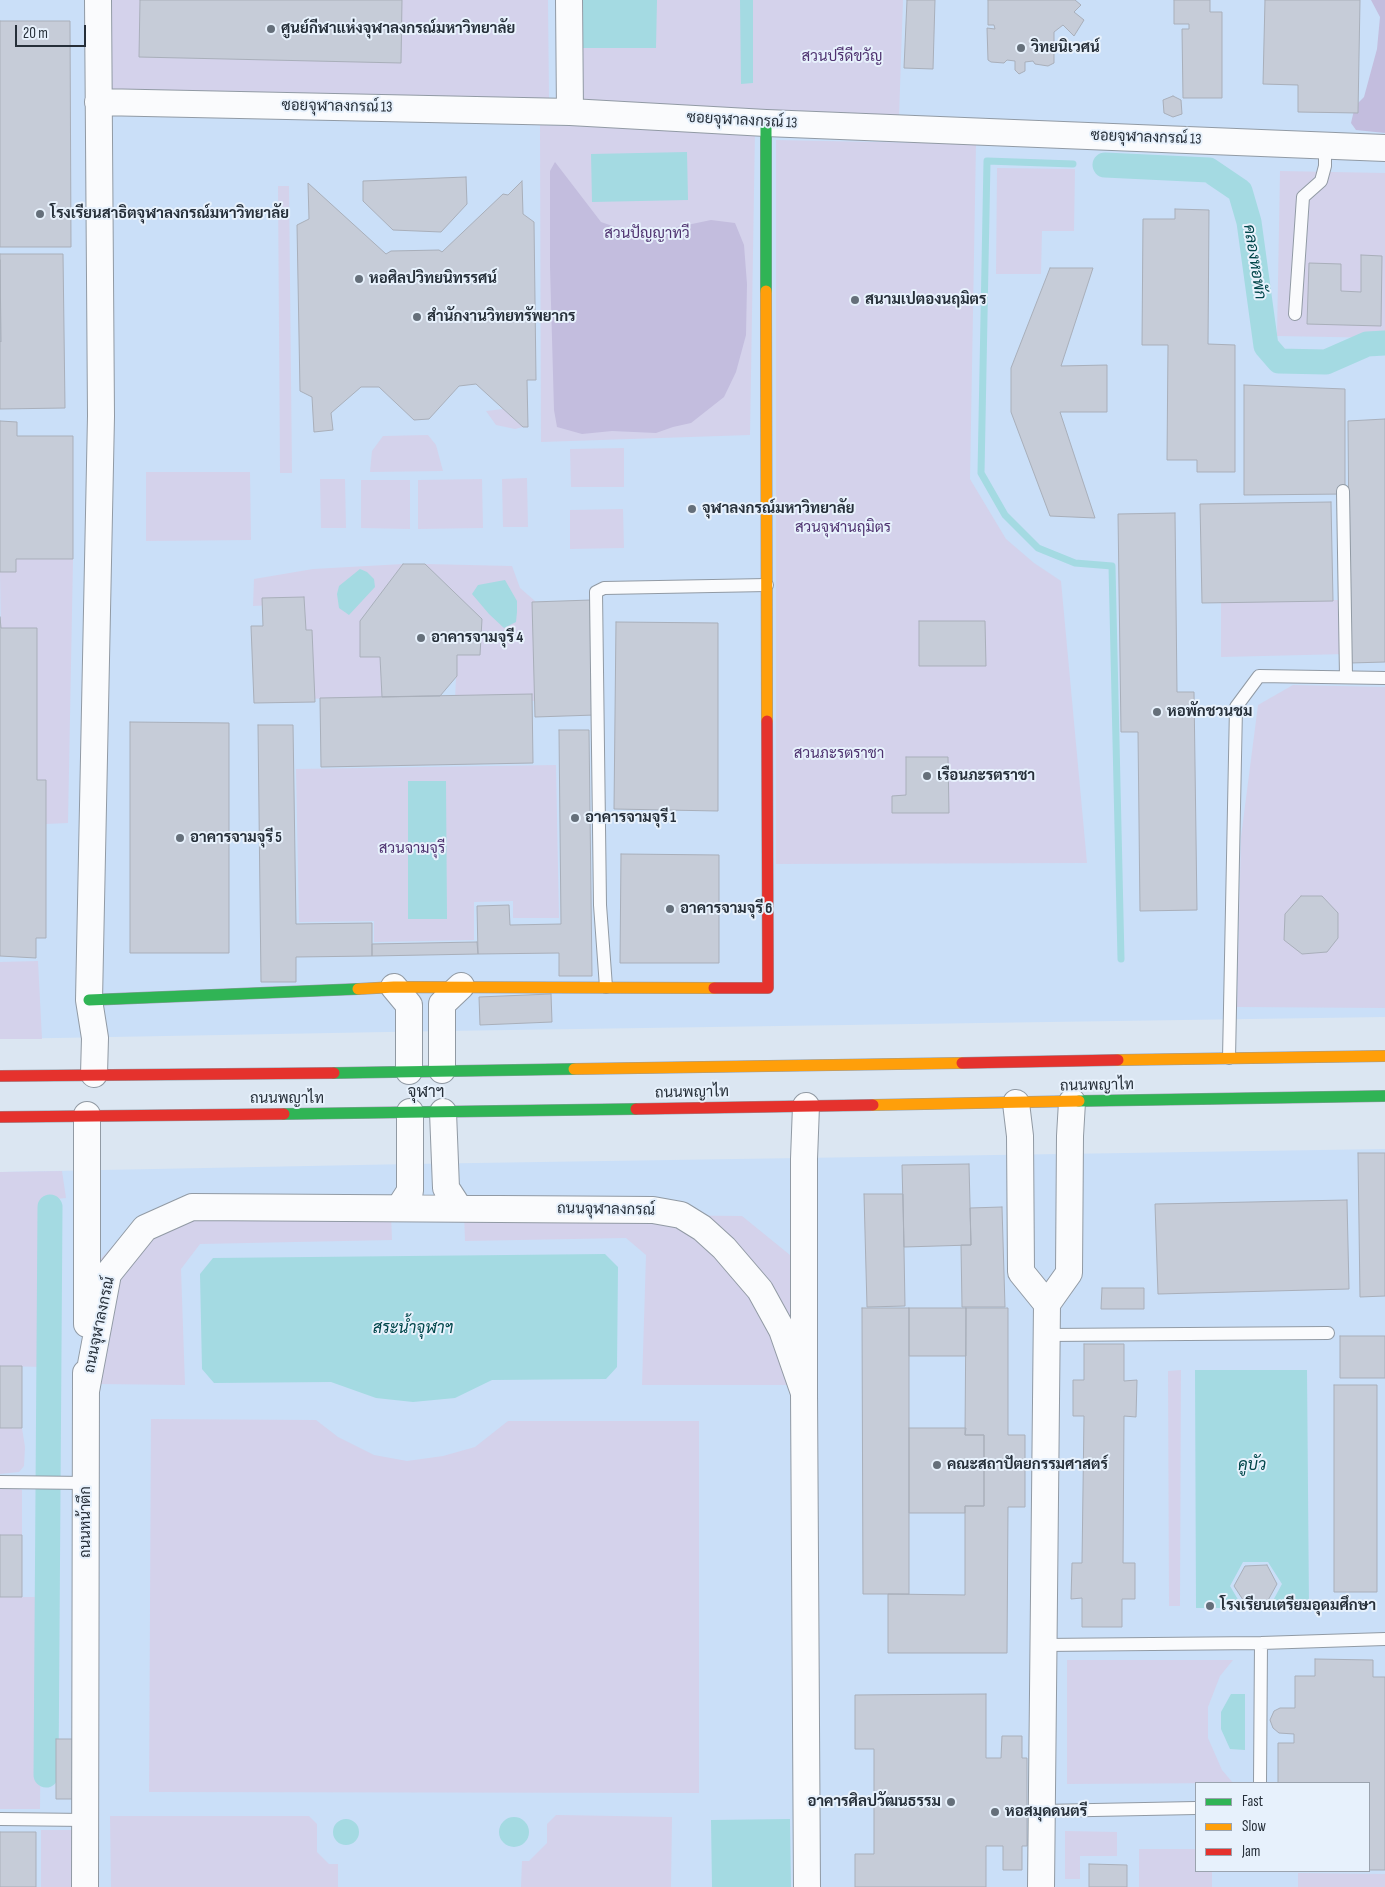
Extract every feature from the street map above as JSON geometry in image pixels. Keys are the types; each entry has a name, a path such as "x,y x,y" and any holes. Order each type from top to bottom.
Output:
{"main road":[{"path":"89,1000 394,987 768,988 766,123"},
{"name":"ถนนพญาไท","path":"0,1076 94,1074 409,1075 1385,1056"},
{"name":"ถนนพญาไท","path":"0,1117 410,1108 806,1106 1385,1096"}],"street":[{"path":"94,1074 95,1038 89,1000 101,416 98,0"},
{"path":"568,0 570,112"},
{"name":"ซอยจุฬาลงกรณ์ 13","path":"98,102 570,112 766,123 1385,148"},
{"path":"442,1074 442,1004 461,986"},
{"path":"394,987 409,1005 409,1075"},
{"path":"1041,1887 1047,1304 1069,1273 1072,1102"},
{"path":"1016,1103 1020,1136 1021,1272 1047,1304"},
{"path":"806,1106 804,1158 804,1393 807,1887"},
{"path":"399,1208 410,1191 410,1108"},
{"path":"443,1108 446,1188 459,1208"},
{"name":"ถนนหน้าตึก","path":"85,1887 87,1115"},
{"name":"ถนนจุฬาลงกรณ์","path":"86,1391 108,1274 146,1228 192,1207 653,1210 681,1215 702,1228 724,1248 760,1290 782,1330 804,1393"}],"lane":[{"path":"1295,314 1303,197 1321,181 1325,166 1325,145"},
{"path":"1343,491 1346,677"},
{"path":"606,987 600,905 596,592 604,588 767,586"},
{"path":"1230,1058 1236,707 1259,676 1385,678"},
{"path":"1047,1335 1328,1334"},
{"path":"0,1482 86,1483"},
{"path":"1044,1644 1261,1643 1385,1640"},
{"path":"1260,1782 1261,1643"},
{"path":"1042,1811 1195,1808"},
{"path":"0,1819 85,1820"}],"shaded area":[{"name":"จุฬาลงกรณ์มหาวิทยาลัย","path":"0,0 1385,0 1385,1017 0,1039"},
{"path":"1385,1149 1385,1887 0,1887 0,1172"}],"green space":[{"path":"112,0 548,0 549,99 111,92"},
{"name":"สวนปรีดีขวัญ","path":"583,0 903,0 899,117 582,103"},
{"path":"1371,0 1385,0 1385,133 1356,130 1351,123 1355,106 1364,97 1377,49 1380,17"},
{"name":"สวนปัญญาทวี","path":"540,125 755,130 750,435 541,442"},
{"path":"776,140 976,144 970,479 1006,539 1034,563 1061,581 1087,863 776,864"},
{"path":"555,162 601,222 639,235 711,220 735,223 744,245 747,284 746,335 736,372 724,397 691,423 656,433 612,431 582,434 557,427 554,410 550,267 550,171"},
{"path":"997,168 1075,169 1074,231 1042,231 1041,274 996,274"},
{"path":"1280,171 1385,173 1385,338 1277,336"},
{"path":"278,186 289,186 292,473 280,473"},
{"path":"503,409 523,427 515,429 496,425 486,411"},
{"path":"428,435 436,445 443,471 370,472 372,451 383,436"},
{"path":"624,448 624,487 571,487 570,449"},
{"path":"146,472 250,472 251,540 146,541"},
{"path":"527,478 528,527 503,527 502,479"},
{"path":"320,479 345,479 346,528 321,528"},
{"path":"482,479 483,528 418,529 418,480"},
{"path":"361,480 410,480 410,529 361,528"},
{"path":"623,509 624,548 570,549 570,510"},
{"path":"16,559 73,559 68,823 46,824 46,780 37,780 1,628 0,572 16,572"},
{"path":"403,564 360,621 360,657 380,657 382,697 304,699 296,604 253,606 254,579 313,569"},
{"path":"425,564 512,566 520,588 535,601 539,701 455,700 457,655 480,655 482,619"},
{"path":"1221,600 1346,600 1347,654 1221,657"},
{"path":"1293,685 1385,687 1385,1008 1237,1007 1241,837 1258,705"},
{"name":"สวนจามจุรี","path":"556,765 559,918 513,918 513,901 474,902 474,940 374,942 374,921 299,922 296,769"},
{"path":"38,961 42,1039 0,1039 0,962"},
{"path":"62,1171 66,1198 46,1200 43,1367 0,1366 0,1172"},
{"path":"464,1213 742,1216 790,1255 794,1385 642,1385 646,1255 626,1238 465,1241"},
{"path":"391,1214 392,1240 200,1244 181,1269 185,1385 96,1384 95,1265 141,1216"},
{"path":"1181,1370 1180,1606 1169,1606 1168,1371"},
{"path":"151,1419 316,1420 338,1437 374,1455 407,1461 443,1456 475,1447 508,1421 699,1421 699,1793 149,1792"},
{"path":"0,1428 22,1428 25,1447 24,1466 19,1472 0,1474"},
{"path":"0,1486 22,1490 22,1535 0,1535"},
{"path":"0,1597 42,1597 40,1809 0,1809"},
{"path":"1067,1660 1233,1660 1220,1676 1208,1707 1208,1738 1222,1770 1232,1782 1067,1784"},
{"path":"556,1815 672,1817 671,1887 521,1887 522,1861 529,1861 547,1843 547,1824"},
{"path":"110,1816 309,1816 317,1824 317,1852 329,1864 338,1864 338,1887 111,1887"},
{"path":"41,1830 80,1830 80,1887 41,1887"},
{"path":"1065,1831 1117,1832 1117,1856 1080,1856 1080,1879 1065,1879"},
{"path":"1139,1849 1195,1849 1195,1872 1212,1872 1212,1887 1139,1887"},
{"path":"1298,1873 1385,1874 1385,1887 1298,1887"}],"water":[{"path":"583,0 657,0 656,48 583,48"},
{"path":"740,0 753,0 753,83 741,84"},
{"path":"687,152 688,200 592,202 591,154"},
{"path":"360,569 367,572 374,579 375,587 349,615 339,608 337,594 339,586"},
{"path":"505,580 517,601 517,612 516,622 504,628 472,594 478,585"},
{"path":"408,781 446,781 447,919 408,919"},
{"name":"สระน้ำจุฬาฯ","path":"605,1254 618,1267 617,1367 606,1379 492,1380 455,1398 413,1402 376,1398 331,1382 214,1383 202,1369 200,1274 213,1258"},
{"name":"คูบัว","path":"1195,1370 1307,1370 1309,1608 1269,1608 1282,1584 1268,1562 1243,1562 1230,1586 1243,1608 1196,1608"},
{"path":"1231,1694 1245,1694 1245,1750 1230,1749 1221,1729 1221,1712"},
{"path":"514,1817 525,1821 529,1832 525,1843 514,1847 503,1843 499,1832 503,1821"},
{"path":"346,1819 355,1823 359,1832 355,1841 346,1845 337,1841 333,1832 337,1823"},
{"path":"790,1819 791,1887 712,1887 711,1820"}],"building":[{"name":"ศูนย์กีฬาแห่งจุฬาลงกรณ์มหาวิทยาลัย","path":"140,0 402,0 401,63 139,57"},
{"path":"907,0 935,0 933,69 904,68"},
{"name":"วิทยนิเวศน์","path":"988,0 1075,0 1081,5 1074,12 1084,20 1074,36 1063,25 1054,32 1054,63 1048,66 1035,64 1033,61 1025,62 1025,71 1019,74 1015,70 1015,61 1007,60 1004,63 988,60 987,28 995,29 994,25 988,25"},
{"path":"1174,0 1210,0 1210,12 1222,12 1222,98 1183,98 1182,29 1189,29 1189,24 1174,24"},
{"path":"1265,0 1360,0 1358,113 1298,112 1298,85 1263,84"},
{"path":"0,21 70,21 71,247 0,247"},
{"path":"1173,96 1181,100 1182,114 1173,117 1164,113 1163,100"},
{"path":"466,177 467,204 441,232 393,230 363,201 363,181"},
{"name":"สำนักงานวิทยทรัพยากร","path":"522,181 523,214 534,222 536,380 527,380 528,427 523,427 476,384 459,386 429,419 414,420 379,387 361,387 331,413 333,430 314,432 312,397 300,391 297,225 309,219 308,183 386,254 391,251 439,250 442,252 503,194 508,195"},
{"path":"1175,209 1209,210 1208,344 1235,345 1235,472 1197,472 1197,460 1167,460 1168,345 1142,345 1143,219 1175,219"},
{"path":"0,254 63,254 65,408 0,409"},
{"path":"1361,255 1382,256 1381,326 1307,324 1309,263 1341,264 1341,291 1361,292"},
{"path":"0,260 1,342 0,341"},
{"path":"1050,268 1093,268 1061,366 1107,365 1107,412 1060,412 1095,518 1050,516 1011,412 1011,368"},
{"path":"1244,385 1345,389 1345,494 1244,495"},
{"path":"1385,419 1385,662 1350,663 1348,421"},
{"path":"0,421 17,422 17,436 73,436 73,559 16,559 16,572 0,572"},
{"path":"1331,502 1333,601 1202,603 1200,504"},
{"name":"หอพักชวนชม","path":"1175,513 1177,692 1194,692 1197,910 1140,911 1138,732 1121,732 1118,514"},
{"name":"อาคารจามจุรี 4","path":"403,564 425,564 482,619 480,655 457,655 457,676 440,696 382,697 380,657 360,657 360,621"},
{"path":"304,597 306,630 312,630 315,702 254,703 251,626 263,626 262,598"},
{"path":"591,600 595,715 535,717 532,602"},
{"path":"0,617 1,628 37,628 37,780 46,780 46,938 36,938 36,958 0,956"},
{"path":"919,621 985,621 986,666 919,666"},
{"path":"616,622 718,623 718,811 614,809"},
{"path":"532,694 533,763 321,767 320,698"},
{"name":"อาคารจามจุรี 5","path":"130,722 229,723 229,953 130,953"},
{"path":"258,725 293,725 296,924 372,923 372,956 296,957 296,982 261,982"},
{"name":"อาคารจามจุรี 1","path":"559,730 589,730 592,976 559,976 559,953 478,954 477,906 509,905 510,925 561,924"},
{"name":"เรือนภะรตราชา","path":"906,757 948,757 949,813 892,813 892,796 906,795"},
{"name":"อาคารจามจุรี 6","path":"621,854 719,855 719,963 620,963"},
{"path":"1301,896 1322,896 1338,913 1338,938 1327,952 1302,954 1284,940 1285,914"},
{"path":"477,942 478,954 372,956 372,944"},
{"path":"551,994 552,1022 480,1025 479,997"},
{"path":"1358,1153 1385,1153 1385,1296 1360,1297"},
{"path":"969,1164 971,1245 904,1247 902,1165"},
{"path":"864,1194 903,1194 905,1306 867,1307"},
{"path":"1347,1200 1349,1289 1158,1294 1155,1204"},
{"path":"1002,1207 1005,1307 962,1307 961,1245 971,1245 970,1208"},
{"path":"1102,1288 1144,1288 1144,1309 1101,1309"},
{"name":"คณะสถาปัตยกรรมศาสตร์","path":"862,1308 909,1308 909,1594 863,1594"},
{"path":"909,1308 966,1308 966,1356 909,1356"},
{"path":"966,1308 1008,1308 1008,1435 1025,1435 1025,1507 1008,1507 1007,1653 888,1653 888,1594 965,1595 965,1506 984,1506 984,1435 965,1435"},
{"path":"1340,1336 1385,1336 1385,1378 1340,1378"},
{"path":"1084,1344 1124,1344 1124,1381 1137,1380 1136,1417 1124,1416 1123,1563 1135,1563 1135,1599 1122,1599 1122,1627 1082,1627 1082,1598 1071,1599 1072,1563 1082,1563 1084,1416 1073,1416 1073,1380 1084,1380"},
{"path":"0,1366 22,1366 22,1428 0,1428"},
{"path":"1334,1385 1377,1385 1377,1592 1334,1592"},
{"path":"909,1428 966,1428 965,1435 984,1435 984,1506 965,1506 965,1513 909,1513"},
{"path":"0,1535 22,1535 22,1597 0,1597"},
{"path":"1267,1565 1277,1584 1266,1604 1245,1603 1234,1586 1245,1566"},
{"path":"1315,1659 1373,1660 1373,1677 1385,1677 1385,1870 1370,1870 1370,1782 1278,1782 1278,1743 1294,1743 1294,1734 1279,1733 1273,1728 1270,1720 1274,1711 1280,1708 1295,1708 1295,1676 1315,1676"},
{"name":"อาคารศิลปวัฒนธรรม","path":"986,1694 986,1758 1001,1758 1002,1736 1022,1736 1022,1758 1027,1758 1027,1846 1022,1846 1022,1870 1003,1870 1003,1846 986,1846 986,1887 855,1887 855,1854 874,1854 874,1749 855,1749 855,1695"},
{"path":"56,1739 76,1739 76,1799 56,1799"},
{"path":"0,1832 36,1832 36,1887 0,1887"},
{"path":"1089,1864 1127,1865 1127,1887 1089,1887"}],"waterway":[{"path":"1073,164 987,161 981,473 1005,515 1038,548 1075,563 1112,566 1121,959"},
{"name":"คลองหอพัก","path":"1105,165 1209,170 1240,191 1249,222 1266,346 1279,361 1326,362 1367,344 1385,343"},
{"path":"46,1775 50,1207"}],"traffic: fast":[{"path":"766,123 766,291"},
{"path":"89,1000 358,989"},
{"path":"334,1073 574,1069"},
{"path":"1079,1101 1385,1096"},
{"path":"284,1114 636,1109"}],"traffic: slow":[{"path":"766,291 767,721"},
{"path":"358,989 394,987 714,988"},
{"path":"1118,1060 1385,1056"},
{"path":"574,1069 962,1063"},
{"path":"873,1105 1079,1101"}],"traffic: jam":[{"path":"714,988 768,988 767,721"},
{"path":"962,1063 1118,1060"},
{"path":"0,1076 334,1073"},
{"path":"636,1109 873,1105"},
{"path":"0,1117 284,1114"}],"place":[{"name":"ศูนย์กีฬาแห่งจุฬาลงกรณ์มหาวิทยาลัย","path":"271,29"},
{"name":"วิทยนิเวศน์","path":"1021,48"},
{"name":"โรงเรียนสาธิตจุฬาลงกรณ์มหาวิทยาลัย","path":"40,214"},
{"name":"หอศิลปวิทยนิทรรศน์","path":"359,279"},
{"name":"สนามเปตองนฤมิตร","path":"855,300"},
{"name":"สำนักงานวิทยทรัพยากร","path":"417,317"},
{"name":"จุฬาลงกรณ์มหาวิทยาลัย","path":"692,509"},
{"name":"อาคารจามจุรี 4","path":"421,638"},
{"name":"หอพักชวนชม","path":"1157,712"},
{"name":"เรือนภะรตราชา","path":"927,776"},
{"name":"อาคารจามจุรี 1","path":"575,818"},
{"name":"อาคารจามจุรี 5","path":"180,838"},
{"name":"อาคารจามจุรี 6","path":"670,909"},
{"name":"คณะสถาปัตยกรรมศาสตร์","path":"937,1465"},
{"name":"โรงเรียนเตรียมอุดมศึกษา","path":"1210,1606"},
{"name":"อาคารศิลปวัฒนธรรม","path":"951,1802"},
{"name":"หอสมุดดนตรี","path":"995,1812"}],"district":[{"name":"จุฬาฯ","path":"426,1093"}],"park label":[{"name":"สวนจุฬานฤมิตร","path":"843,528"},
{"name":"สวนภะรตราชา","path":"839,754"}]}
